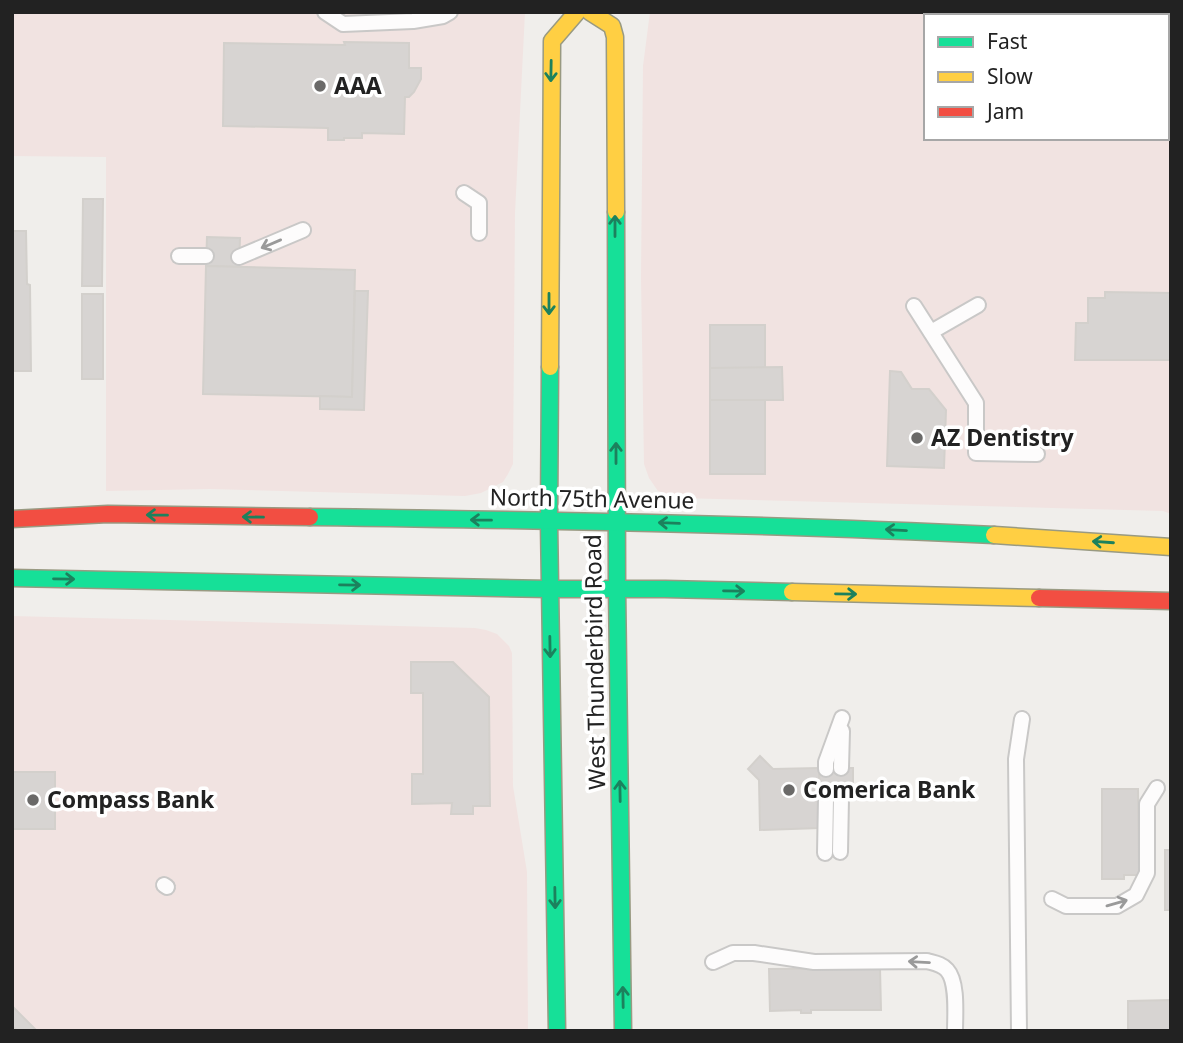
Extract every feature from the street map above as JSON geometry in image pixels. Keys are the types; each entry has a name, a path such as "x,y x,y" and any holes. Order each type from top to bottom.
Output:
{"main road":[{"name":"West Thunderbird Road","path":"557,1031 549,522 551,41 576,12"},
{"name":"West Thunderbird Road","path":"590,12 612,26 615,37 616,522 623,1031"},
{"name":"North 75th Avenue","path":"12,519 108,514 616,522 885,529 1171,547"},
{"path":"12,578 1171,601"}],"lane":[{"path":"325,12 343,24 413,22 450,12"},
{"path":"464,193 479,203 479,233"},
{"path":"239,257 303,230"},
{"path":"179,256 206,257"},
{"path":"930,332 978,305"},
{"path":"914,306 976,403 976,453 1037,454"},
{"path":"834,768 842,718"},
{"path":"1019,1031 1016,759 1022,719"},
{"path":"1052,899 1066,906 1117,906 1136,895 1147,873 1147,804 1157,788"},
{"path":"833,798 833,852"},
{"path":"713,962 733,953 754,953 814,962 927,961 939,964 948,971 954,982 955,1031"}],"shaded area":[{"path":"12,12 525,12 515,213 513,464 503,482 481,493 465,496 210,489 106,491 106,157 12,156"},
{"path":"650,12 1171,12 1171,514 1163,511 680,498 658,491 644,464 641,278 643,66"},
{"path":"12,616 475,628 497,634 512,653 513,786 527,872 528,1031 12,1031"}],"building":[{"path":"986,12 1163,12 1163,14"},
{"name":"AAA","path":"344,42 409,43 409,68 421,68 421,79 414,92 405,97 404,134 362,133 362,138 328,140 328,128 223,126 224,43 345,45"},
{"path":"83,199 103,199 102,286 82,286"},
{"path":"12,231 26,231 31,371 12,371"},
{"path":"207,237 240,238 239,267 206,266"},
{"path":"206,266 355,270 352,397 203,394"},
{"path":"355,291 368,291 364,410 320,409 320,396 352,397"},
{"path":"1105,292 1171,293 1171,360 1075,360 1076,323 1088,323 1088,298 1105,298"},
{"path":"82,294 103,294 103,379 82,379"},
{"path":"710,325 765,325 765,474 710,474"},
{"path":"782,367 783,400 710,400 710,368"},
{"name":"AZ Dentistry","path":"890,371 901,372 912,389 929,389 946,410 944,468 887,466"},
{"path":"411,662 453,662 489,697 490,806 473,806 473,814 451,814 452,803 412,804 412,774 423,774 423,693 411,693"},
{"name":"Comerica Bank","path":"760,756 773,769 819,768 820,828 760,830 759,780 748,769"},
{"path":"819,768 853,768 853,799 820,799"},
{"name":"Compass Bank","path":"12,772 55,772 55,829 12,829"},
{"path":"1102,789 1138,789 1139,875 1124,875 1124,879 1102,879"},
{"path":"1165,850 1171,850 1171,910 1165,910"},
{"path":"880,968 881,1010 811,1010 811,1013 801,1013 801,1010 770,1011 769,969"},
{"path":"1171,1000 1171,1031 1128,1031 1128,1001"},
{"path":"12,1006 37,1031 17,1031 12,1026"}],"traffic: fast":[{"path":"616,212 617,588 623,1031"},
{"path":"550,367 549,522 557,1031"},
{"path":"310,517 652,523 994,535"},
{"path":"12,578 792,592"}],"traffic: slow":[{"path":"550,367 552,41 577,12"},
{"path":"590,12 612,26 615,37 616,212"},
{"path":"994,535 1171,547"},
{"path":"792,592 1039,598"}],"traffic: jam":[{"path":"12,519 108,514 310,517"},
{"path":"1039,598 1171,601"}],"place":[{"name":"AAA","path":"320,86"},
{"name":"AZ Dentistry","path":"917,438"},
{"name":"Comerica Bank","path":"789,790"},
{"name":"Compass Bank","path":"33,800"}]}
